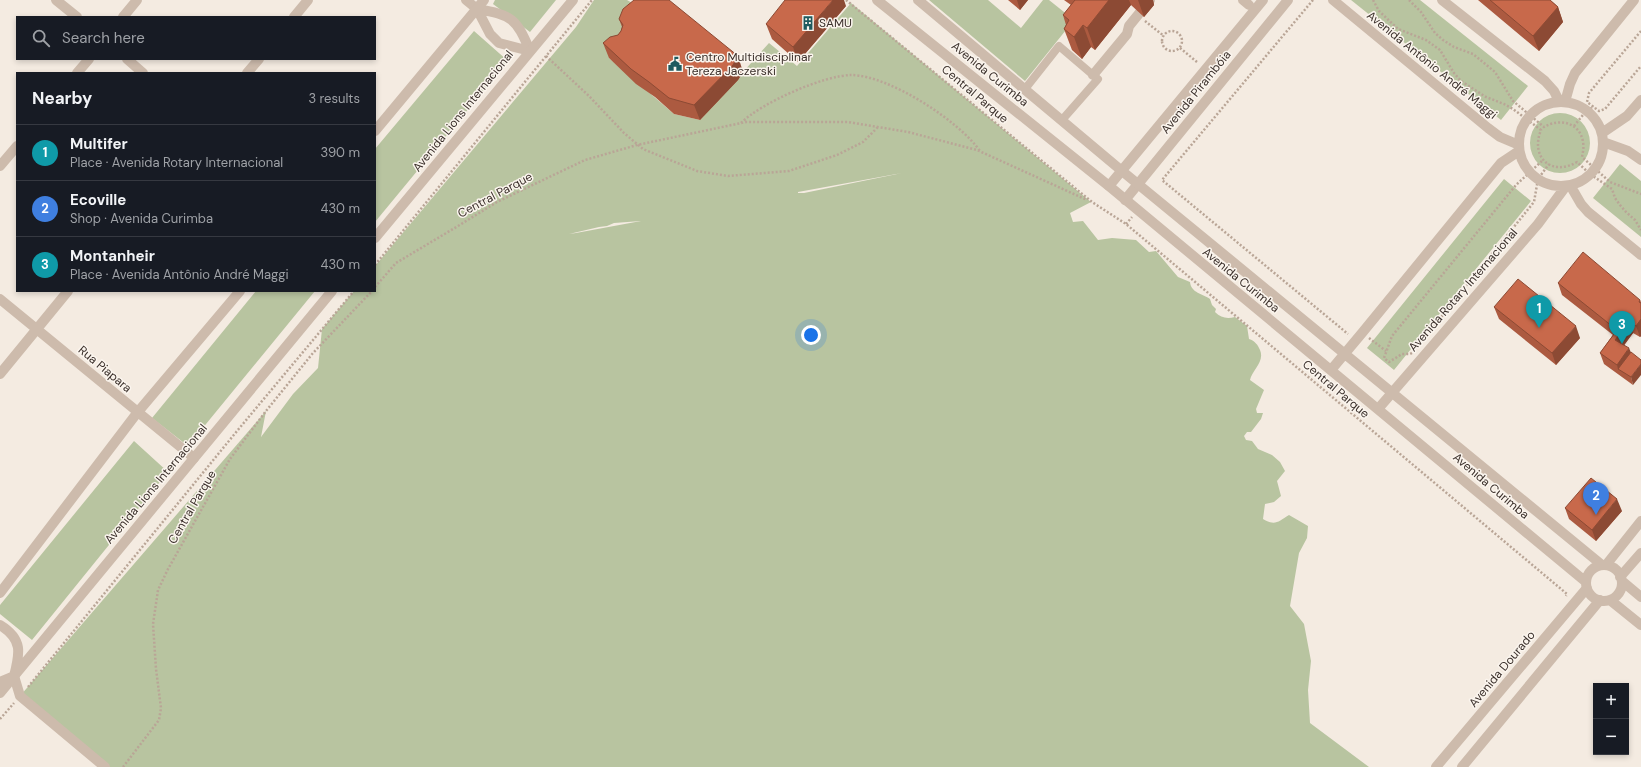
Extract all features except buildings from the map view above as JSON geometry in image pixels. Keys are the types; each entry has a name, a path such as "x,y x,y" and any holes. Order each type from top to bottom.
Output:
{"street":[{"path":"56,0 76,16"},
{"path":"124,16 137,0"},
{"path":"295,16 308,0"},
{"path":"466,0 477,9 490,34 499,43 530,51"},
{"path":"376,130 484,0"},
{"name":"Avenida Lions Internacional","path":"376,237 573,0"},
{"name":"Avenida Curimba","path":"877,0 1125,200 1136,211 1331,370 1587,585"},
{"name":"Avenida Curimba","path":"918,0 1391,393 1604,565"},
{"path":"1093,75 1127,34 1129,26 1150,0"},
{"name":"Avenida Pirambóia","path":"1108,186 1263,0"},
{"name":"Avenida Pirambóia","path":"1125,200 1288,0"},
{"name":"Avenida Antônio André Maggi","path":"1333,0 1488,128 1519,148"},
{"path":"1442,0 1545,81 1562,102"},
{"path":"1562,102 1575,73 1634,0"},
{"path":"477,9 499,13 513,20 518,26 530,51"},
{"path":"78,72 87,60"},
{"path":"127,60 142,72"},
{"path":"248,72 258,60"},
{"path":"1602,137 1627,116 1641,100"},
{"path":"1562,102 1590,108 1602,137 1600,160 1593,171 1584,179 1568,185 1551,184 1534,176 1523,163 1519,148 1519,136 1528,117 1538,108 1548,103 1562,102"},
{"path":"1602,137 1641,160"},
{"path":"0,166 16,147"},
{"path":"1331,370 1502,163 1519,148"},
{"path":"1568,185 1588,212 1641,255"},
{"name":"Avenida Rotary Internacional","path":"1378,409 1538,224 1568,185"},
{"path":"0,374 67,292"},
{"path":"0,593 137,413 239,292"},
{"name":"Avenida Lions Internacional","path":"0,693 331,292"},
{"name":"Rua Piapara","path":"0,299 137,413 194,458"},
{"path":"1641,521 1604,565 1591,571 1587,585 1592,596 1605,600 1641,625"},
{"path":"1462,767 1605,600 1619,592 1621,579 1641,552"},
{"path":"1604,565 1615,569 1621,579 1641,597"},
{"name":"Avenida Dourado","path":"1436,767 1587,585"},
{"path":"0,625 13,636 17,644 19,656 14,676 20,696 104,767"},
{"path":"0,682 14,676"}],"lane":[{"path":"1025,89 1059,46 1098,79 1062,120"}],"path":[{"path":"376,264 592,0"},
{"name":"Central Parque","path":"846,0 1092,202 1126,224 1567,594"},
{"path":"1313,0 1162,180 1349,335 1352,330"},
{"path":"1373,0 1379,11 1398,29 1426,40 1440,50 1454,73 1461,81 1486,97 1504,104 1544,126 1560,122 1570,123 1574,126 1579,131 1583,142 1582,157 1593,171 1612,189 1615,198 1626,212 1635,220 1641,230"},
{"path":"1409,0 1421,12 1435,33 1443,40 1454,47 1473,54 1495,72 1513,101 1541,130 1538,136 1538,144 1543,160 1555,167 1565,168 1577,162 1610,182 1641,194"},
{"path":"1145,21 1164,36"},
{"path":"1172,31 1181,35 1183,41 1180,48 1171,51 1165,48 1162,42 1164,36 1172,31"},
{"path":"1590,108 1588,102 1589,92 1641,31"},
{"path":"1180,48 1198,62"},
{"path":"546,56 643,149 697,171 728,176 789,171 837,155 863,142 878,127"},
{"path":"1590,108 1599,111 1605,109 1641,66"},
{"path":"740,123 761,108 808,85 842,76 864,76 884,82 908,93 973,140 980,152"},
{"path":"1574,126 1590,108"},
{"name":"Central Parque","path":"376,286 396,263 497,202 585,160 637,144 740,123 848,122 908,132 980,152 1092,202"},
{"path":"1430,330 1534,202 1534,176 1543,160"},
{"path":"1415,348 1410,354 1402,354 1389,362 1384,358 1392,336 1516,185 1534,176 1549,164"},
{"name":"Central Parque","path":"0,719 353,292"},
{"name":"Central Parque","path":"123,767 159,720 161,708 156,669 153,624 158,590 168,569 230,459 266,411 313,353 371,292"}],"green space":[{"path":"495,0 556,0 530,32 493,4"},
{"path":"594,0 627,0 646,11 609,58 674,114 700,120 769,43 797,66 851,3 1091,202 1070,213 1073,222 1083,221 1098,240 1112,238 1136,240 1149,252 1156,251 1178,277 1190,282 1195,291 1210,299 1212,305 1216,309 1215,312 1217,314 1224,318 1235,317 1247,326 1249,339 1257,345 1261,354 1260,362 1250,380 1264,390 1256,409 1257,413 1263,413 1261,419 1251,432 1247,432 1244,436 1246,440 1252,441 1258,449 1272,455 1280,462 1285,471 1277,481 1281,496 1274,502 1265,504 1263,519 1274,523 1289,515 1308,526 1307,538 1299,553 1290,606 1304,624 1311,661 1308,690 1310,723 1369,767 104,767 20,696 266,411 261,437 293,394 318,368 322,329 353,292 376,292 376,265 576,27","holes":["902,173 804,193 798,192","641,221 569,234 607,226 614,223"]},
{"path":"929,0 988,0 1021,28 1043,0 1049,0 1074,20 1025,81"},
{"path":"1351,0 1420,0 1528,86 1501,120"},
{"path":"474,31 508,61 376,221 376,148"},
{"path":"1554,113 1566,113 1577,118 1585,126 1590,137 1588,155 1577,168 1566,173 1554,173 1543,168 1535,160 1530,149 1530,137 1535,126 1543,118"},
{"path":"1620,164 1641,181 1641,237 1593,198"},
{"path":"1504,179 1531,201 1394,370 1367,348"},
{"path":"255,292 314,292 188,446 152,418"},
{"path":"134,441 168,472 32,640 0,614 0,605"}],"place":[{"name":"SAMU","path":"808,23"},
{"name":"Centro Multidisciplinar Tereza Jaczerski","path":"675,64"},
{"name":"Multifer","path":"1539,328"},
{"name":"Montanheir","path":"1622,344"},
{"name":"Ecoville","path":"1596,515"}]}
